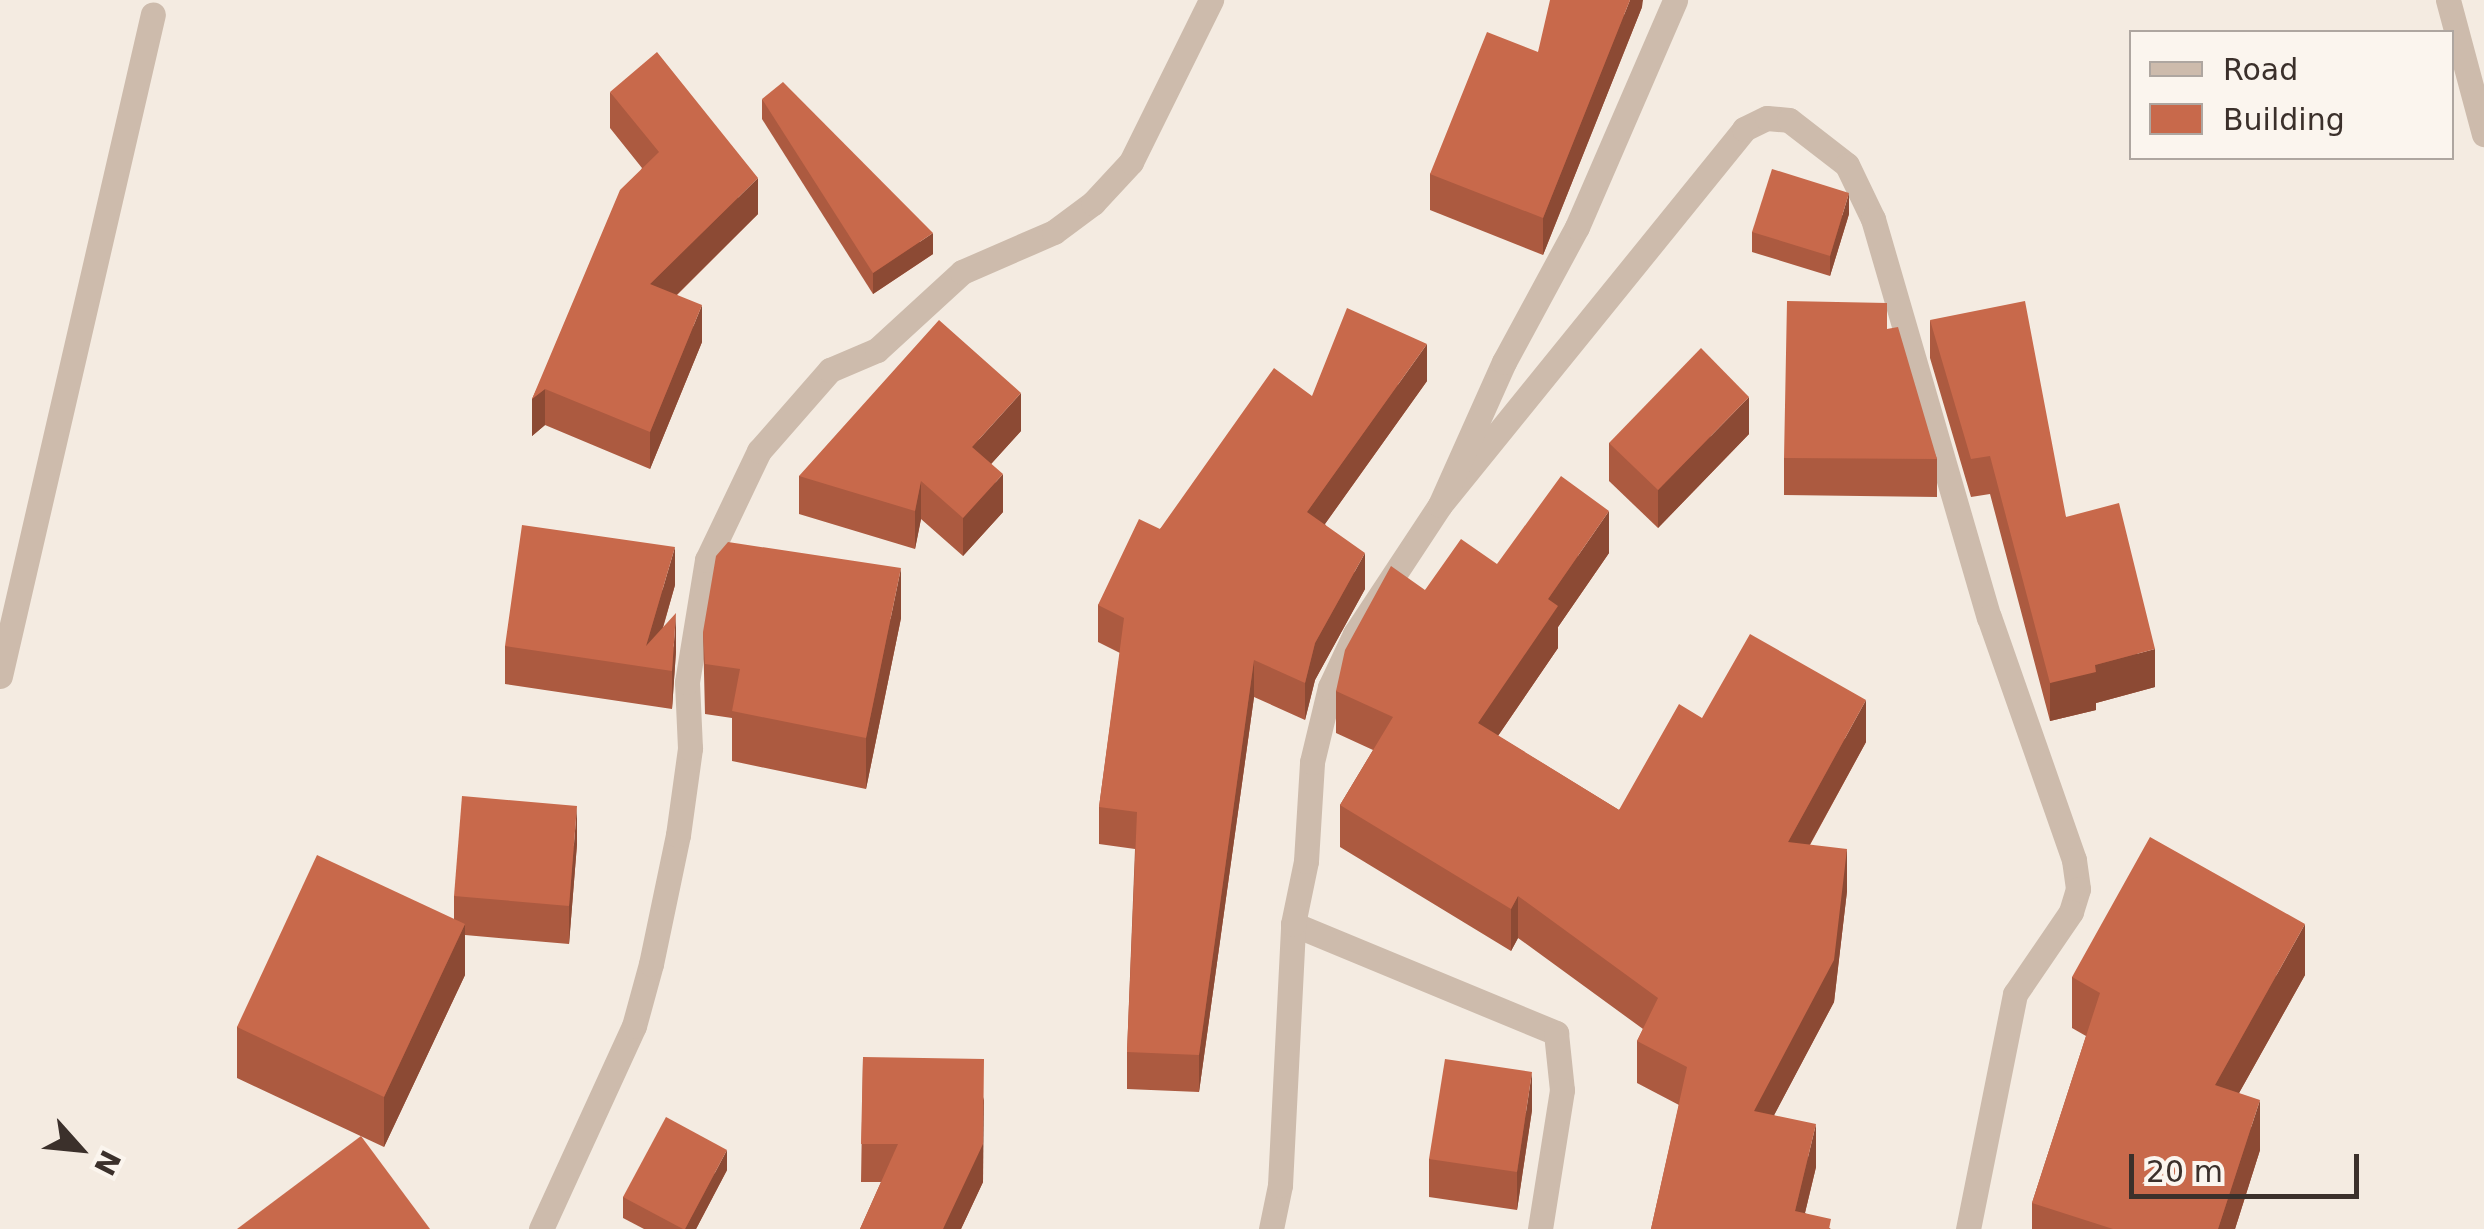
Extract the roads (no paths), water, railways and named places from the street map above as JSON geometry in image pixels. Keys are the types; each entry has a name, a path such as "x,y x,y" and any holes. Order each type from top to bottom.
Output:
{"street":[{"path":"541,1229 642,996 678,835 690,748 687,682 708,560 759,451 830,370 877,350 962,272 1054,232 1094,202 1132,162 1210,0"},
{"path":"1440,505 1504,362 1577,227 1675,0"},
{"path":"2448,0 2484,134"},
{"path":"0,676 153,14"},
{"path":"1271,1229 1280,1185 1293,924 1312,762 1330,687 1356,634 1440,505 1744,128 1767,118 1789,120 1847,165 1873,219 1989,617 2074,860 2078,889 2071,912 2015,994 1968,1229"},
{"path":"1293,924 1556,1033 1562,1090 1540,1229"}]}
